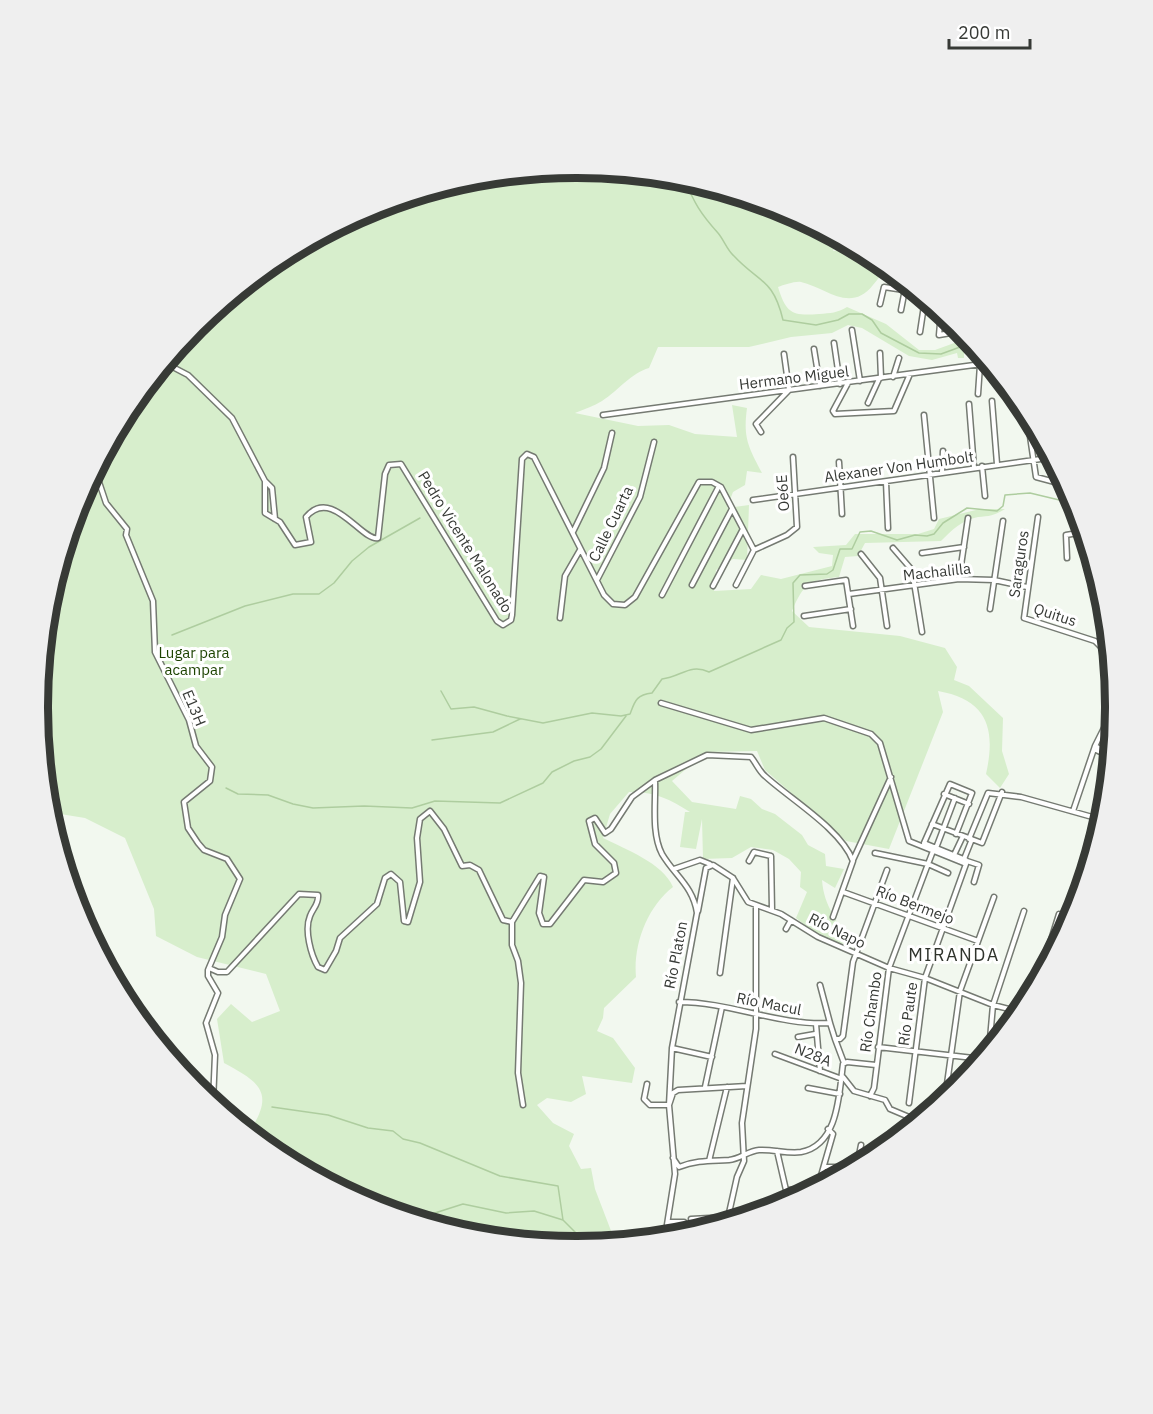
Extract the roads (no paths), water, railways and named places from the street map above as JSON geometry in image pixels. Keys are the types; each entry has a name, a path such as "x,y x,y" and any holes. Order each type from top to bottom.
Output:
{"street":[{"path":"880,304 884,287 901,290"},
{"path":"901,310 905,293"},
{"path":"920,332 924,309"},
{"path":"939,323 938,333 940,336 951,334"},
{"path":"852,330 860,381"},
{"path":"834,343 840,384"},
{"path":"814,349 820,386"},
{"path":"868,403 880,379 880,353"},
{"path":"760,432 756,424 789,390 784,354"},
{"path":"893,377 899,358"},
{"name":"Hermano Miguel","path":"603,415 979,365"},
{"path":"978,394 980,366"},
{"path":"172,367 188,375 225,410 240,429 265,481 272,488 275,519"},
{"path":"848,383 833,411 835,414 895,410 910,375"},
{"path":"992,401 997,464"},
{"path":"969,404 974,468"},
{"path":"924,415 934,518"},
{"path":"572,533 604,468 612,433"},
{"path":"1029,435 1036,479 1055,483"},
{"name":"Calle Cuarta","path":"597,580 640,497 654,442"},
{"path":"942,472 943,451"},
{"name":"Pedro Vicente Malonado","path":"275,519 280,522 295,545 312,541 306,516 310,512 324,509 344,514 370,538 378,538 385,474 389,465 401,464 497,621 505,624 511,620 512,615 522,459 527,454 534,457 580,550 613,604 625,605 638,592 696,484 711,482 719,486"},
{"name":"Oe6E","path":"754,550 787,535 797,527 793,457"},
{"name":"Alexaner Von Humbolt","path":"753,500 1042,459"},
{"path":"839,462 842,514"},
{"path":"982,466 985,496"},
{"path":"265,481 265,513 275,519"},
{"name":"E13H","path":"99,482 106,504 127,529 126,535 153,602 155,652 189,720 196,746 212,767 210,781 184,802 188,828 204,850 231,863 240,882 225,915 222,937 209,968"},
{"path":"886,482 888,528"},
{"path":"719,486 754,550 736,585"},
{"path":"662,595 719,486"},
{"path":"692,585 732,509"},
{"name":"Saraguros","path":"1024,614 1038,517"},
{"path":"959,579 968,518"},
{"path":"990,609 1003,521"},
{"path":"713,586 743,529"},
{"path":"1067,558 1066,535 1076,534"},
{"path":"922,553 964,547"},
{"path":"893,548 912,570 922,632"},
{"path":"560,618 566,576 580,550"},
{"path":"861,554 878,572 887,626"},
{"path":"806,586 844,579 849,594 853,626"},
{"name":"Machalilla","path":"849,594 959,579 994,580 1028,587"},
{"path":"804,616 851,609"},
{"name":"Quitus","path":"1024,614 1025,619 1095,641 1101,647"},
{"path":"661,703 751,730 824,718 877,738 891,777 908,838 913,843 954,855 966,861"},
{"path":"1073,811 1095,747 1104,728"},
{"path":"1095,747 1103,751"},
{"path":"523,1105 518,1073 521,983 518,961 512,945 512,922 540,876 544,877 539,913 543,924 550,924 584,880 603,882 611,879 616,873 614,863 595,844 589,822 596,818 605,833 611,829 632,796 655,780 707,755 751,757 762,774 837,838 853,861"},
{"path":"834,916 853,861 891,777"},
{"name":"Río Platon","path":"655,780 659,846 694,897 697,913 672,1048 669,1105 675,1174 667,1227"},
{"path":"924,843 950,784 972,792 956,834"},
{"path":"932,824 982,843 1002,792 1093,818"},
{"name":"Río Paute","path":"909,1102 924,978 944,929 966,861 970,839 988,793 1002,792"},
{"path":"944,794 969,804"},
{"name":"Río Chambo","path":"870,1096 874,1088 889,968 955,798"},
{"path":"214,1091 215,1057 206,1023 218,993 208,976 209,968 218,972 227,972 299,894 318,895 319,900 307,927 313,957 318,967 326,970 340,938 376,904 385,878 391,874 400,882 404,921 408,922 420,882 417,838 420,819 430,811 438,819 462,866 470,865 479,870 503,920 512,922"},
{"path":"954,855 963,836"},
{"path":"913,843 924,843 934,849 979,865 974,882"},
{"path":"749,861 754,852 771,856 772,910"},
{"path":"875,853 928,864 948,873"},
{"path":"674,869 700,860 710,864 733,878 745,899 756,906 757,1012 747,1086 742,1157 744,1161 737,1176 729,1212"},
{"path":"697,913 706,868 710,864"},
{"path":"835,1039 843,1036 855,955 887,870"},
{"path":"720,973 733,878"},
{"name":"Río Bermejo","path":"843,892 978,941"},
{"path":"947,1084 960,991 994,897"},
{"name":"Río Napo","path":"756,906 772,910 818,938 855,955 1010,1009"},
{"path":"990,1036 993,1005 1024,911"},
{"path":"1052,937 1059,914"},
{"path":"786,929 791,920"},
{"path":"675,1174 680,1167 742,1157 759,1150 801,1152 810,1149 821,1140 836,1117 844,1063 820,985"},
{"name":"Río Macul","path":"679,1002 700,1002 816,1024 830,1023"},
{"path":"705,1087 722,1007"},
{"path":"816,1024 815,1034 820,1071"},
{"path":"798,1037 815,1034"},
{"path":"878,1047 972,1058"},
{"path":"672,1048 712,1057"},
{"name":"N28A","path":"775,1054 842,1078 854,1091 885,1100 890,1109 909,1117"},
{"path":"844,1063 876,1065"},
{"path":"647,1084 644,1099 646,1104 669,1105 675,1091 696,1091 705,1087 747,1086"},
{"path":"709,1161 727,1087"},
{"path":"808,1088 840,1094"},
{"path":"874,1088 876,1098"},
{"path":"821,1175 833,1134 828,1129"},
{"path":"859,1153 861,1145"},
{"path":"777,1151 786,1190 790,1190"},
{"path":"672,1157 680,1167"},
{"path":"824,1167 838,1167"},
{"path":"691,1219 703,1219"},
{"path":"668,1222 684,1222"}],"waterway":[{"path":"689,191 698,208 729,251 770,288 783,320 816,325 838,320 849,314 862,314 872,320 881,333 919,353 941,354 962,346"},
{"path":"441,691 451,709 474,707 543,723 592,713 621,716 630,714 637,699 652,693 662,679 696,669 709,672 781,640 787,628 794,622 793,583 800,575 827,574 833,570 840,549 852,549 860,532 871,531 897,540 915,535 927,536 934,534 943,523 967,508 997,511 1003,506 1005,495 1030,493 1063,501"},
{"path":"172,635 245,606 293,594 319,594 334,583 352,561 369,547 420,518"},
{"path":"226,788 238,794 268,795 313,808 364,806 412,808 435,801 500,803 543,783 552,772 574,761 590,757 601,749 626,716"},
{"path":"432,740 493,732 520,719"},
{"path":"272,1107 328,1115 368,1128 393,1131 403,1139 420,1143 500,1176 558,1186 563,1220 579,1236"},
{"path":"875,1143 879,1140"},
{"path":"431,1214 463,1204 506,1213 534,1211 563,1220"}],"district":[{"name":"MIRANDA","path":"954,955"}],"park label":[{"name":"Lugar para acampar","path":"194,662"}]}
